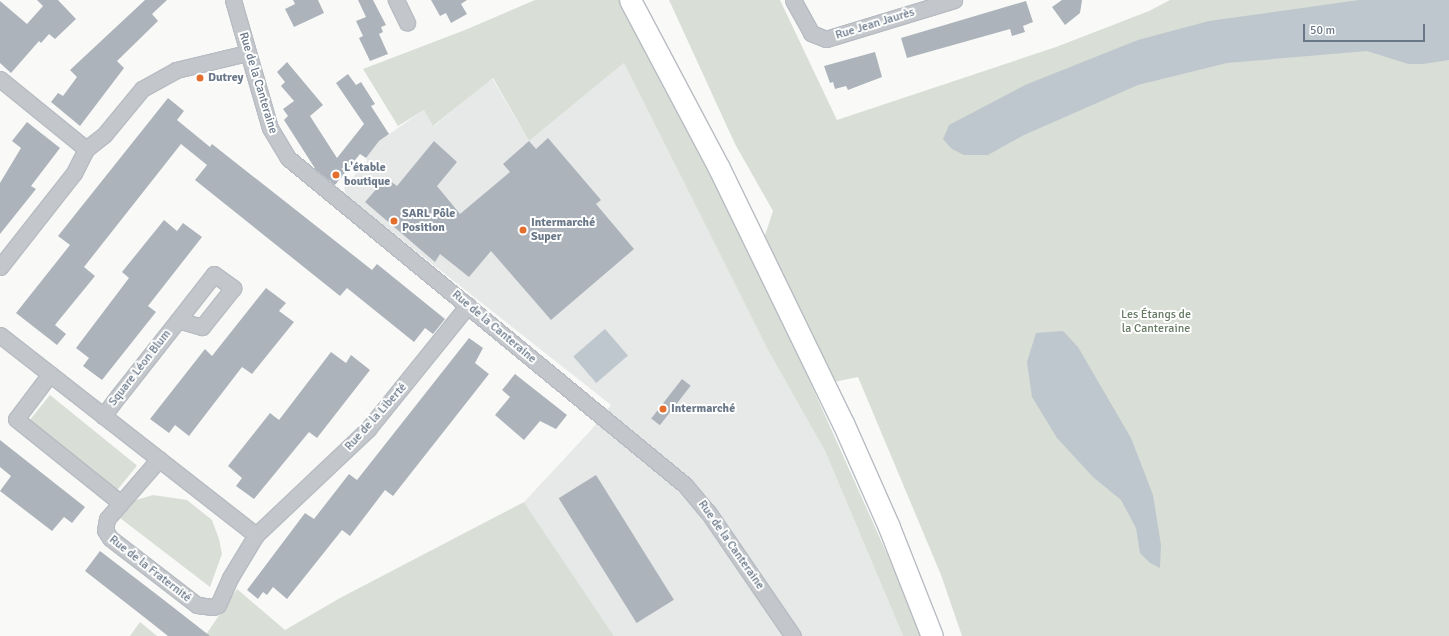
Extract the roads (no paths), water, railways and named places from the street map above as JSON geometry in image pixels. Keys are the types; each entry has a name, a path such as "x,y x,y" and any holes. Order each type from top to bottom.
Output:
{"main road":[{"path":"630,0 719,168"},
{"path":"645,0 719,168 859,458 932,636"}],"street":[{"name":"Rue de la Canteraine","path":"233,0 270,128 288,158 312,180 655,458 697,497 793,636"},
{"path":"396,0 406,22"},
{"name":"Rue Jean Jaurès","path":"793,0 811,33 826,39 954,0"},
{"path":"0,267 74,173 86,149 104,135 132,99 153,81 176,70 248,53"},
{"path":"0,79 86,149"},
{"name":"Rue de la Liberté","path":"256,535 368,429 468,305"},
{"name":"Square Léon Blum","path":"103,416 178,320"},
{"path":"0,335 256,535"},
{"path":"50,374 16,419 121,503"},
{"name":"Rue de la Fraternité","path":"159,459 107,519 105,525 106,534 202,608 218,605 230,578 256,535"}],"place":[{"name":"Dutrey","path":"200,78"},
{"name":"L'étable boutique","path":"336,175"},
{"name":"SARL Pôle Position","path":"394,221"},
{"name":"Intermarché Super","path":"523,230"},
{"name":"Intermarché","path":"663,409"}],"park label":[{"name":"Les Étangs de la Canteraine","path":"1156,322"}]}
